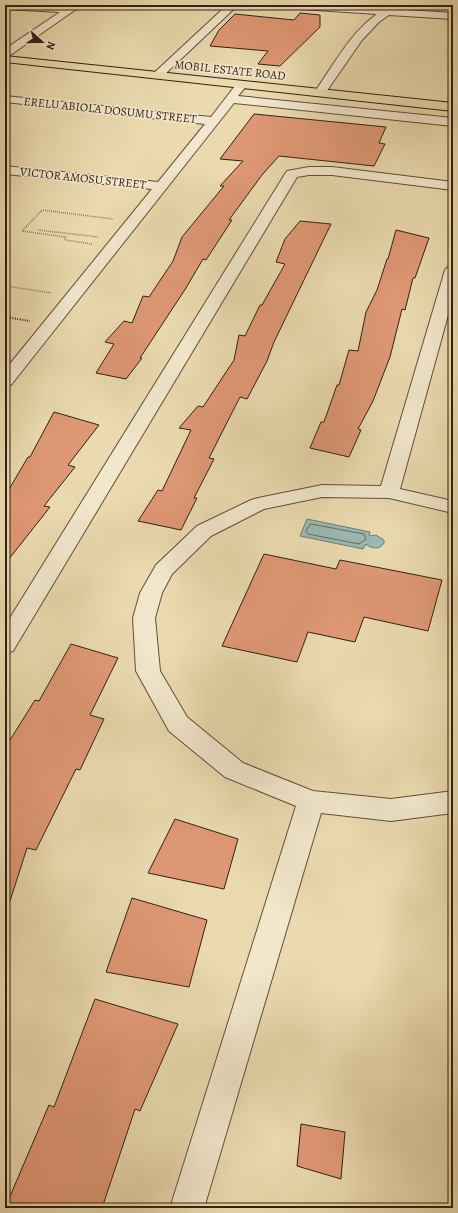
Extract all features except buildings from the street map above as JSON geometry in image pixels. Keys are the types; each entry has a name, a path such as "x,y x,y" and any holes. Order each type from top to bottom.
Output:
{"main road":[{"name":"MOBIL ESTATE ROAD","path":"5,59 453,107"}],"street":[{"path":"158,75 234,5"},
{"path":"285,5 385,13 453,16"},
{"path":"5,6 74,8"},
{"path":"5,54 74,8"},
{"path":"320,93 357,39 380,16 385,13"},
{"path":"5,381 242,84"},
{"name":"ERELU ABIOLA DOSUMU STREET","path":"5,99 214,120"},
{"path":"230,100 453,122"},
{"name":"VICTOR AMOSU STREET","path":"5,170 161,186"},
{"path":"5,645 292,174 309,171 332,171 453,186"},
{"path":"389,492 453,270"},
{"path":"453,507 389,492 322,491 258,504 204,531 164,570 151,593 144,618 148,671 178,724 234,770 311,801 391,810 453,802"},
{"path":"188,1208 311,801"}],"path":[{"path":"93,244 65,240 64,237 22,231 42,210 115,219"},
{"path":"38,230 118,240"},
{"path":"5,286 56,294"},
{"path":"5,317 32,321"}],"water":[{"path":"307,519 370,532 369,536 376,535 384,540 384,543 378,548 370,547 366,544 363,549 300,536"}]}
